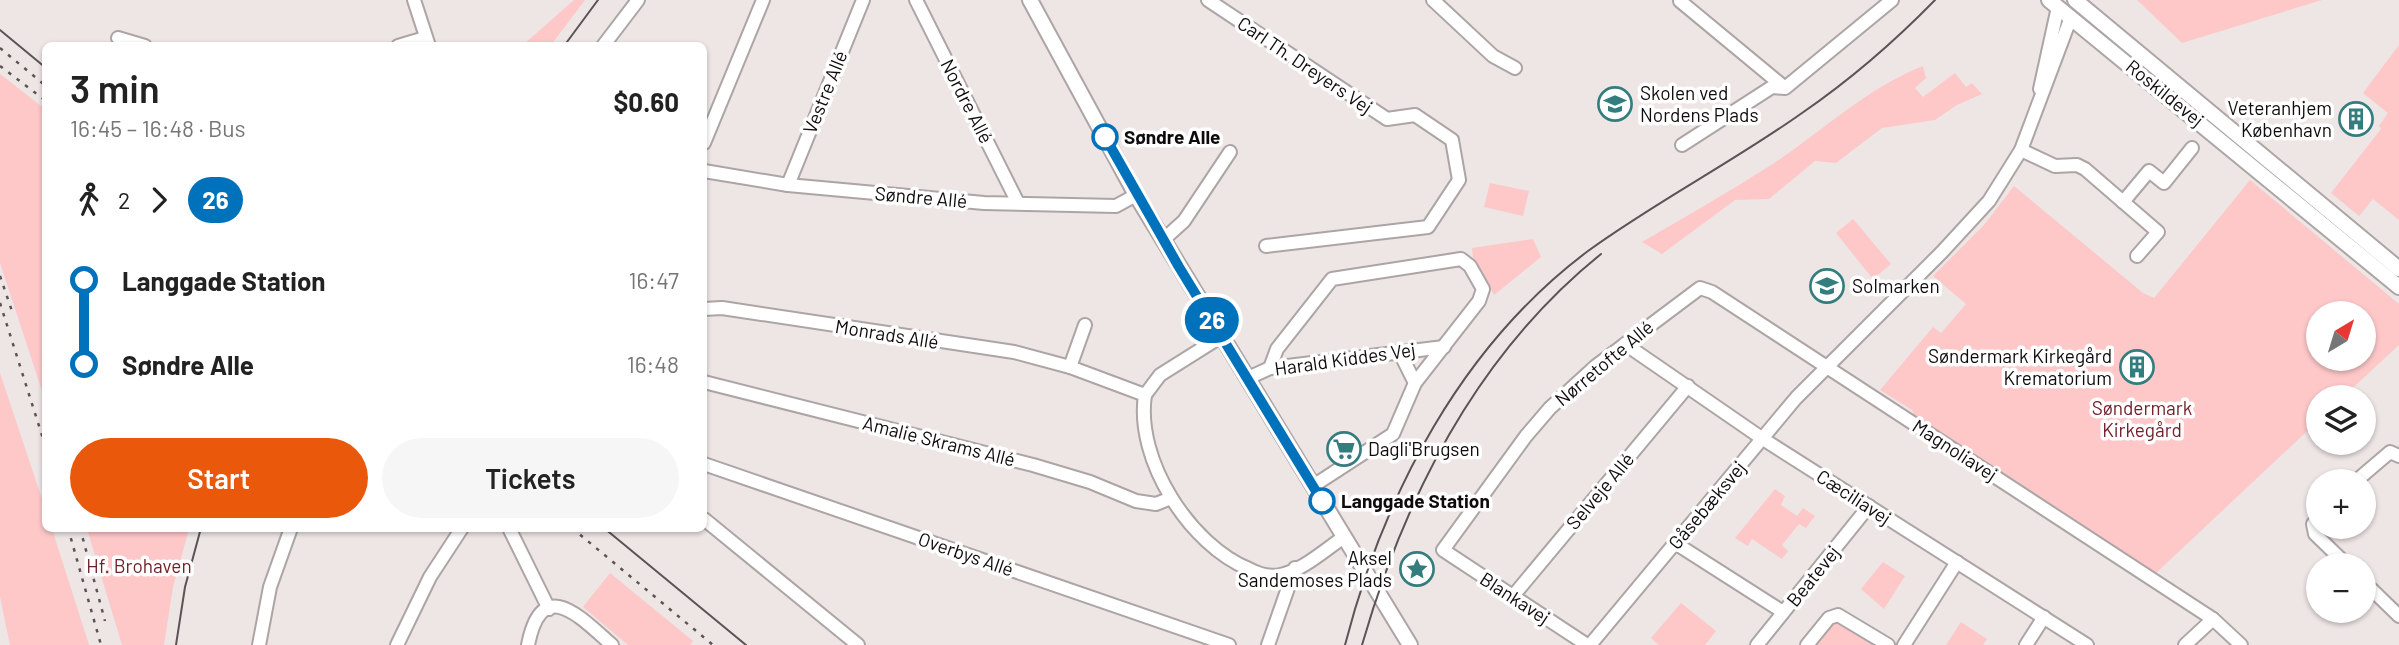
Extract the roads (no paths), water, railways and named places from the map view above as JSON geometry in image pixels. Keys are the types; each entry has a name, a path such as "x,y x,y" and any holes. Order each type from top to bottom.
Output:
{"street":[{"path":"414,0 427,42"},
{"path":"606,42 638,0"},
{"path":"707,137 763,0"},
{"name":"Vestre Allé","path":"788,185 863,0"},
{"name":"Nordre Allé","path":"916,0 1018,203"},
{"path":"1030,0 1136,195 1410,645"},
{"name":"Carl Th. Dreyers Vej","path":"1208,0 1387,119 1415,115 1452,140 1459,180 1428,227 1286,248 1266,246"},
{"path":"1433,0 1493,56 1515,68"},
{"path":"1682,145 1772,87 1785,88 1892,0"},
{"path":"1679,1 1785,88"},
{"path":"2038,104 2078,1"},
{"name":"Roskildevej","path":"2078,1 2399,287"},
{"path":"2038,104 2056,2"},
{"name":"Roskildevej","path":"2056,2 2071,17 2399,269"},
{"path":"118,38 132,42"},
{"name":"Gåsebæksvej","path":"1589,645 1827,367 1977,215 2006,177 2021,150 2038,104"},
{"path":"2123,202 2149,171 2164,183 2192,148"},
{"path":"2021,150 2054,166 2077,165 2084,169 2158,232 2137,256"},
{"path":"1163,240 1184,221 1230,152"},
{"name":"Søndre Allé","path":"707,172 788,185 1018,203 1116,206 1136,195"},
{"path":"1270,368 1277,349 1332,279 1461,259 1470,266 1483,289 1479,301 1415,383 1392,434 1313,486"},
{"name":"Magnoliavej","path":"1665,313 1695,288 1704,288 2213,619 2241,645"},
{"name":"Monrads Allé","path":"707,309 722,308 1014,352 1070,367 1145,395"},
{"name":"Nørretofte Allé","path":"1443,550 1526,436 1550,408 1665,313"},
{"path":"1070,367 1085,325"},
{"path":"1222,336 1160,375 1145,395 1146,429 1171,498 1199,534 1232,563 1261,575 1280,575 1344,537"},
{"name":"Cæciliavej","path":"1625,344 1763,439 2087,645"},
{"name":"Harald Kiddes Vej","path":"1248,378 1270,368 1444,347"},
{"path":"1399,351 1415,383"},
{"name":"Amalie Skrams Allé","path":"707,383 1034,465 1090,482 1136,501 1156,504 1171,498"},
{"name":"Selveje Allé","path":"1513,596 1688,386"},
{"path":"2369,469 2384,455 2390,453 2399,456"},
{"name":"Overbys Allé","path":"707,465 1229,645"},
{"name":"Beatevej","path":"1757,645 1869,506"},
{"path":"707,521 858,645"},
{"path":"259,645 270,587 290,532"},
{"path":"397,645 430,577 459,532"},
{"path":"511,532 549,609"},
{"path":"1675,543 1783,612"},
{"name":"Blankavej","path":"1443,550 1589,645"},
{"path":"1904,645 1957,562"},
{"path":"1268,645 1295,568"},
{"path":"2376,594 2399,616"},
{"path":"527,645 532,625 538,616 560,606 569,608 612,645"},
{"path":"1807,645 1829,618 1838,615 1888,645"},
{"path":"2026,645 2044,617"},
{"path":"2185,645 2213,619"}],"tram line":[{"path":"567,42 598,0"},
{"path":"1345,645 1361,589 1406,479 1434,427 1466,378 1502,331 1543,289 1588,251 1820,100 1871,60 1935,0"},
{"path":"0,30 42,65"},
{"path":"1362,645 1400,535 1424,482 1452,431 1483,382 1518,336 1557,293 1601,254"},
{"path":"176,645 185,587 200,532"},
{"path":"609,532 746,645"}],"railway":[{"path":"0,48 42,83"},
{"path":"0,66 42,98"},
{"path":"0,276 13,314"},
{"path":"0,303 42,435"},
{"path":"69,532 101,645"},
{"path":"81,532 105,621"},
{"path":"577,532 713,645"}],"place":[{"name":"Skolen ved Nordens Plads","path":"1615,104"},
{"name":"Veteranhjem København","path":"2356,119"},
{"name":"Søndre Alle","path":"1105,137"},
{"name":"Solmarken","path":"1827,286"},
{"name":"Søndermark Kirkegård Krematorium","path":"2137,367"},
{"name":"Dagli'Brugsen","path":"1344,449"},
{"name":"Langgade Station","path":"1322,501"},
{"name":"Aksel Sandemoses Plads","path":"1417,569"}],"park label":[{"name":"Søndermark Kirkegård","path":"2142,419"},
{"name":"Hf. Brohaven","path":"139,566"}]}
